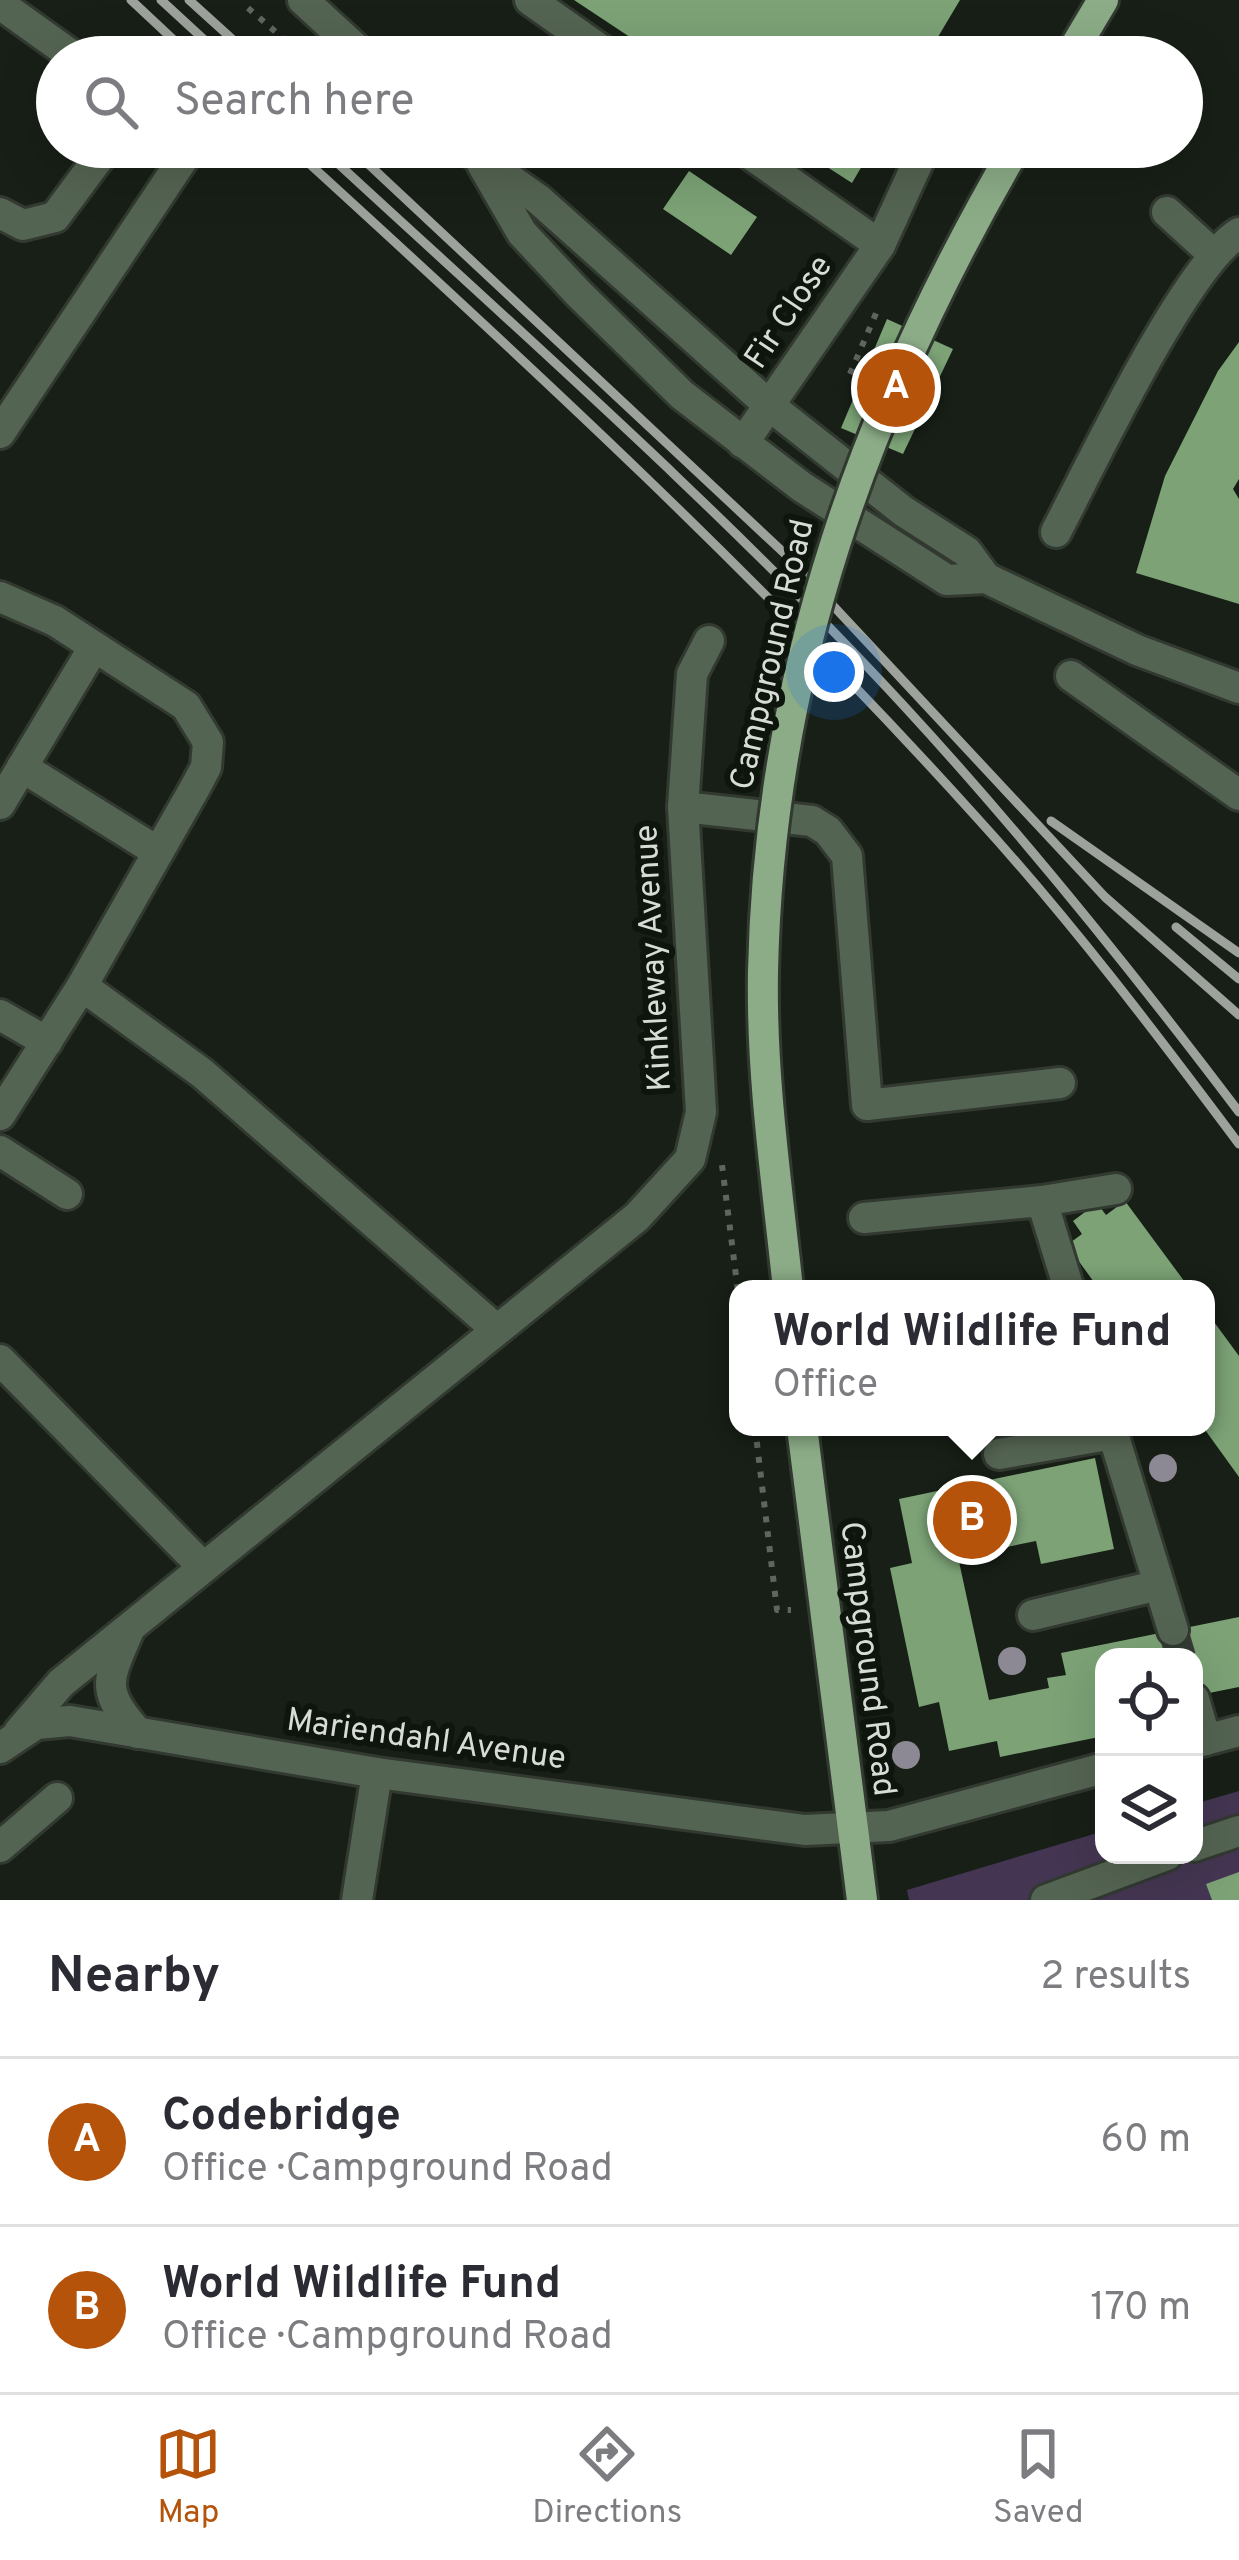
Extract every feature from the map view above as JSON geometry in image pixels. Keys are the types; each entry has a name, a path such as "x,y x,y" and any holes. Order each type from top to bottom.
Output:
{"main road":[{"path":"1082,36 1103,0"},
{"name":"Campground Road","path":"787,1280 767,1100 764,971 775,814 793,707 814,608 878,417 927,308 1004,168"},
{"name":"Campground Road","path":"803,1436 862,1900"}],"street":[{"path":"302,0 342,36"},
{"path":"530,0 581,36"},
{"path":"0,4 45,36"},
{"path":"0,213 23,225 55,217 91,168"},
{"path":"0,433 177,168"},
{"path":"481,168 522,233 682,395 857,525 947,580 986,578"},
{"path":"492,168 538,199 770,406 903,511 967,552 986,578 1137,650 1239,688"},
{"name":"Fir Close","path":"743,443 880,245 770,168"},
{"path":"880,245 915,168"},
{"path":"1167,212 1213,254"},
{"path":"1056,532 1213,254 1239,233"},
{"path":"0,597 17,600 186,706 208,742 206,767 82,986 0,1115"},
{"name":"Kinkleway Avenue","path":"10,1740 61,1683 637,1217 690,1159 700,1112 682,807 692,674 709,641"},
{"path":"0,804 94,647"},
{"path":"1071,676 1239,795"},
{"path":"22,766 158,852"},
{"path":"682,807 812,821 828,831 848,856 867,1105 1060,1083"},
{"path":"82,986 157,1039 352,1199 496,1328"},
{"path":"0,1015 46,1042"},
{"path":"0,1151 68,1194"},
{"path":"864,1218 1116,1190"},
{"path":"1042,1201 1066,1280"},
{"path":"0,1360 202,1566"},
{"path":"999,1454 1084,1436"},
{"path":"1114,1436 1173,1630"},
{"path":"1033,1615 1159,1585"},
{"name":"Kinkleway Avenue","path":"131,1625 108,1684 112,1704 138,1733"},
{"name":"Mariendahl Avenue","path":"10,1740 52,1720 376,1773 806,1831 889,1826 1095,1770"},
{"path":"1203,1741 1239,1731"},
{"path":"357,1900 376,1773"},
{"path":"0,1847 57,1798"},
{"path":"1203,1843 1239,1831"},
{"path":"1046,1900 1143,1864"}],"path":[{"path":"248,8 280,36"},
{"path":"850,374 879,305"},
{"path":"722,1147 737,1280"},
{"path":"756,1436 776,1610 791,1610"}],"shaded area":[{"path":"1239,1791 1239,1900 909,1900 907,1890 1095,1834 1095,1864 1203,1864 1203,1801"}],"building":[{"path":"574,0 960,0 939,36 628,36"},
{"path":"829,168 861,168 852,183"},
{"path":"689,171 757,217 731,255 663,209"},
{"path":"887,319 953,349 903,454 841,428"},
{"path":"1239,342 1239,479 1233,489 1239,499 1239,604 1136,573 1165,476 1218,371"},
{"path":"1125,1201 1183,1280 1092,1280 1067,1245 1082,1234 1073,1221 1097,1203 1106,1215"},
{"path":"1215,1323 1239,1356 1239,1477 1209,1436 1215,1436"},
{"path":"1095,1458 1114,1549 1041,1564 1036,1541 958,1557 989,1700 1049,1688 1047,1678 1066,1675 1061,1653 1239,1617 1239,1687 1203,1694 1203,1648 1095,1648 1095,1738 1000,1757 997,1741 949,1751 939,1702 919,1707 890,1568 912,1563 899,1499"},
{"path":"1239,1872 1239,1900 1212,1900 1206,1884"}],"tunnel":[{"path":"1173,1630 1178,1648"}],"railway":[{"path":"131,0 170,36"},
{"path":"161,0 200,36"},
{"path":"189,0 229,36"},
{"path":"314,168 643,474 896,730 1046,897 1239,1144"},
{"path":"343,168 618,421 834,633 1034,854 1239,1112"},
{"path":"372,168 783,552 1105,897 1239,1015"},
{"path":"1051,821 1239,953"},
{"path":"1176,927 1239,979"}],"place":[{"name":"Codebridge","path":"896,388"},
{"name":"World Wildlife Fund","path":"972,1520"}]}
